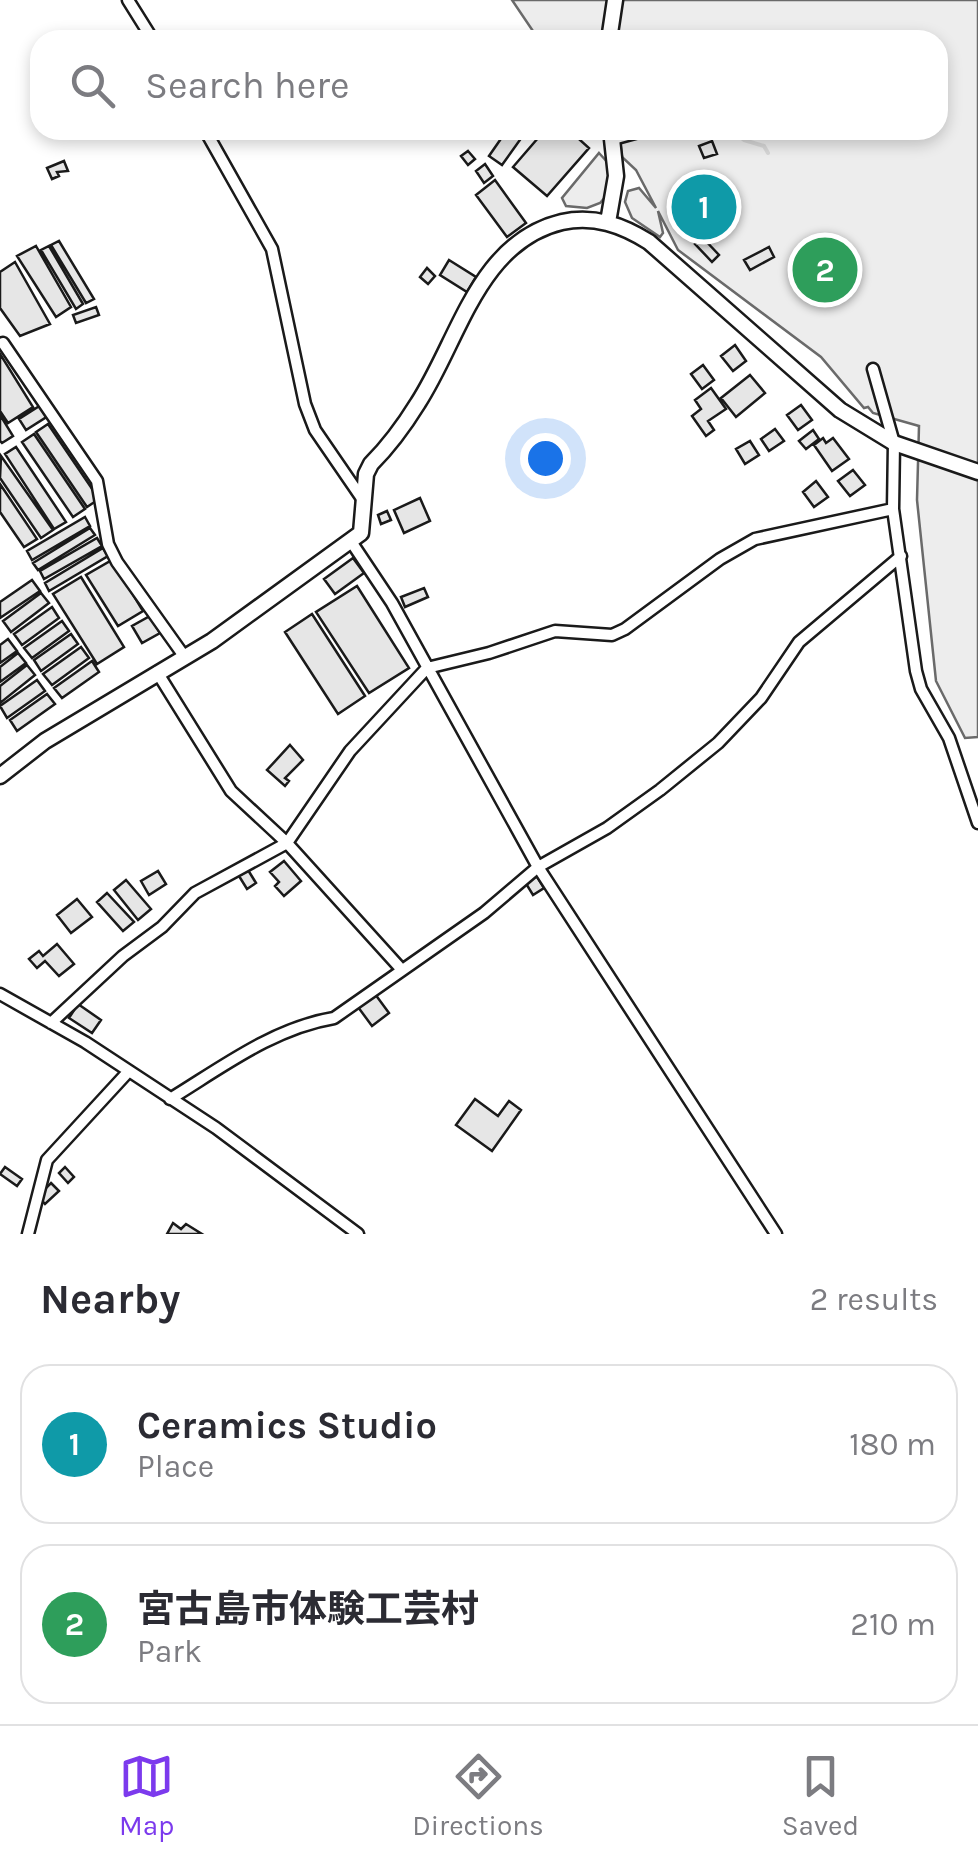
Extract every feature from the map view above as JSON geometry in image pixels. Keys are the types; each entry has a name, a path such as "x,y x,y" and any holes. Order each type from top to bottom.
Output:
{"street":[{"path":"128,0 147,30"},
{"path":"610,30 615,0"},
{"path":"211,140 272,248 314,430 363,500"},
{"path":"608,222 616,176 612,140"},
{"path":"0,776 45,741 212,641 361,532 371,464 419,402 484,279 517,243 544,226 574,220 608,222 626,228 649,242 823,396 894,443 978,472"},
{"path":"2,344 97,481 108,544 184,656"},
{"path":"873,369 894,443 892,510 921,690 949,738 978,823"},
{"path":"51,1023 122,956 162,927 195,893 287,843 350,751 427,668 490,653 555,631 612,635 755,539 892,510"},
{"path":"350,540 392,603 538,868 776,1234"},
{"path":"170,1099 260,1044 316,1021 334,1018 484,913 538,868 607,828 718,743 761,698 798,642 901,556"},
{"path":"157,672 231,791 287,843 402,970"},
{"path":"0,994 170,1099 268,1165 358,1234"},
{"path":"28,1234 46,1160 128,1072"}],"shaded area":[{"path":"512,0 978,0 978,737 965,738 936,681 917,500 919,426 864,408 821,357 678,250 658,211 663,233 660,237 632,218 625,202 628,191 639,188 656,208 636,170 622,157 620,140 948,140 948,30 532,30"},
{"path":"599,153 609,164 607,195 587,208 566,206 562,198"}],"building":[{"path":"500,140 520,140 502,165 489,156"},
{"path":"536,140 580,140 589,148 547,196 513,167"},
{"path":"712,141 717,154 704,158 699,146"},
{"path":"468,151 475,159 468,165 461,156"},
{"path":"64,161 68,171 57,172 59,176 52,179 47,168"},
{"path":"485,164 493,176 484,183 476,171"},
{"path":"495,180 526,223 507,237 476,195"},
{"path":"704,195 715,214 705,220 694,200"},
{"path":"685,201 693,218 683,223 675,206"},
{"path":"702,237 719,255 712,262 695,244"},
{"path":"59,241 94,299 86,303 51,245"},
{"path":"36,246 71,307 56,317 17,256"},
{"path":"49,246 83,304 76,309 41,250"},
{"path":"769,247 774,257 750,270 744,260"},
{"path":"449,260 476,277 467,292 440,275"},
{"path":"15,262 50,324 20,336 0,308 0,272"},
{"path":"427,268 435,276 428,284 420,277"},
{"path":"96,307 99,315 76,323 73,315"},
{"path":"735,345 746,361 733,371 721,356"},
{"path":"0,354 33,407 8,423 0,411"},
{"path":"703,365 714,380 702,389 691,374"},
{"path":"750,375 765,393 736,417 721,398"},
{"path":"711,388 726,409 708,421 714,430 706,436 692,416 701,409 695,400"},
{"path":"41,405 48,416 26,430 19,419"},
{"path":"801,405 812,420 798,430 787,415"},
{"path":"0,415 13,436 2,443 0,441"},
{"path":"48,424 99,499 87,507 36,432"},
{"path":"775,429 784,441 769,451 761,439"},
{"path":"813,430 819,439 806,449 799,441"},
{"path":"34,434 85,509 73,517 22,442"},
{"path":"823,438 826,443 833,438 849,459 832,471 814,445"},
{"path":"750,441 759,455 745,464 736,449"},
{"path":"16,447 66,522 54,529 5,454"},
{"path":"1,456 53,530 41,538 0,478"},
{"path":"853,470 865,485 850,496 838,481"},
{"path":"816,481 828,497 814,507 803,492"},
{"path":"0,484 37,539 24,547 0,512"},
{"path":"420,498 430,521 404,533 394,510"},
{"path":"387,511 391,520 381,524 378,515"},
{"path":"85,517 90,526 32,560 27,551"},
{"path":"90,528 95,535 38,570 33,563"},
{"path":"97,538 102,546 44,579 40,571"},
{"path":"103,548 108,556 49,591 45,583"},
{"path":"353,558 364,573 335,594 324,579"},
{"path":"112,560 143,611 118,626 86,575"},
{"path":"81,577 124,647 97,664 53,594"},
{"path":"32,580 40,591 0,618 0,602"},
{"path":"357,586 409,668 369,693 316,612"},
{"path":"424,588 428,597 405,607 401,597"},
{"path":"41,593 49,603 11,632 3,621"},
{"path":"52,607 59,618 22,645 14,634"},
{"path":"312,614 365,696 338,714 285,632"},
{"path":"150,616 160,633 142,643 132,626"},
{"path":"62,621 69,631 32,658 24,648"},
{"path":"71,634 78,644 41,671 34,660"},
{"path":"8,639 17,651 0,663 0,645"},
{"path":"81,647 89,658 52,685 43,674"},
{"path":"18,653 26,663 0,682 0,667"},
{"path":"92,661 99,672 62,698 54,688"},
{"path":"27,665 35,675 0,703 0,686"},
{"path":"37,680 45,691 7,718 0,706"},
{"path":"47,694 55,704 17,731 10,720"},
{"path":"290,745 303,760 285,778 289,781 285,786 267,770"},
{"path":"284,861 301,881 284,896 270,872"},
{"path":"248,870 256,883 247,889 239,876"},
{"path":"158,871 166,884 149,895 141,881"},
{"path":"536,875 544,888 533,895 525,882"},
{"path":"126,880 151,909 138,920 114,890"},
{"path":"107,893 134,922 123,931 97,902"},
{"path":"77,899 92,917 71,933 57,915"},
{"path":"57,944 74,964 59,976 45,961 37,968 29,959 39,951 43,956"},
{"path":"375,994 389,1013 372,1026 358,1007"},
{"path":"78,1004 101,1020 92,1033 69,1018"},
{"path":"475,1099 498,1116 509,1101 521,1110 492,1151 456,1125"},
{"path":"5,1167 22,1179 17,1186 0,1174"},
{"path":"65,1167 74,1177 68,1183 59,1173"},
{"path":"51,1183 59,1191 45,1204 38,1196"},
{"path":"173,1223 181,1229 186,1224 202,1234 167,1234"}],"waterway":[{"path":"744,140 764,146 768,153"}],"place":[{"name":"Ceramics Studio","path":"704,207"},
{"name":"宮古島市体験工芸村","path":"825,270"}]}
